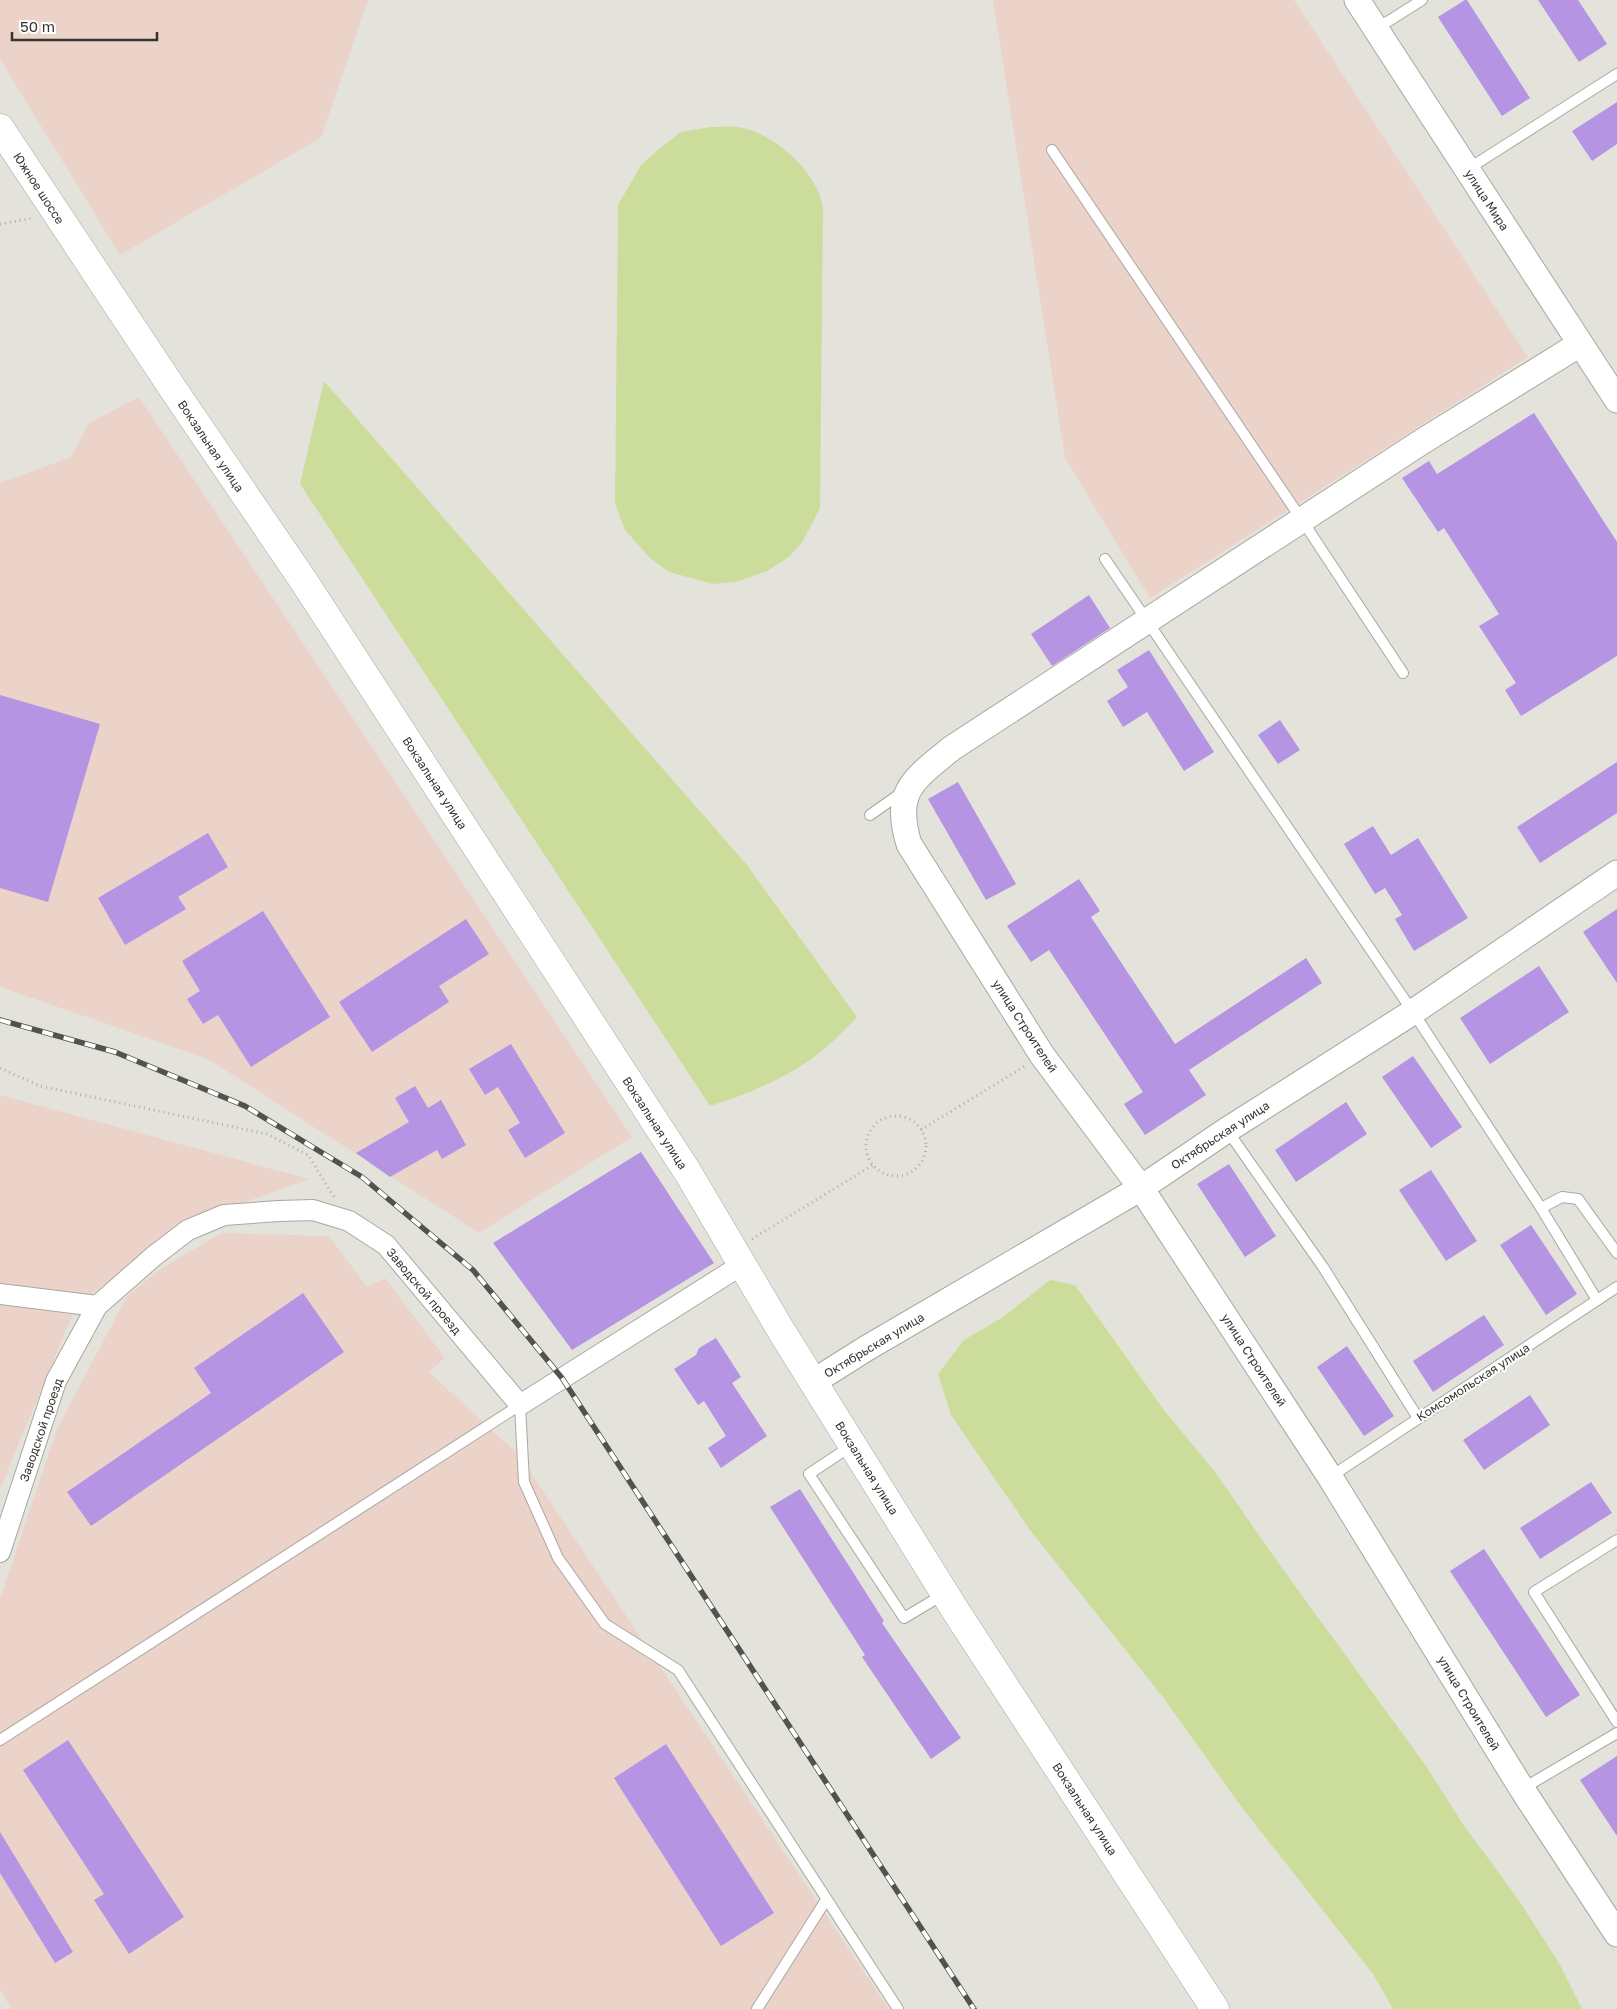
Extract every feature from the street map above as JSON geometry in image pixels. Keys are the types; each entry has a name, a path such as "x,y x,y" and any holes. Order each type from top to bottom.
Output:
{"main road":[{"name":"Южное шоссе","path":"0,128 79,248"},
{"name":"Вокзальная улица","path":"79,248 309,589 687,1171 852,1446 945,1594 1215,2009"}],"street":[{"name":"улица Мира","path":"1357,0 1617,400"},
{"path":"909,788 926,769 952,748 1087,662 1423,441 1580,344"},
{"name":"улица Строителей","path":"909,788 904,800 903,812 903,824 909,844 1042,1055 1141,1188 1330,1476 1522,1789 1617,1934"},
{"name":"Октябрьская улица","path":"813,1382 867,1348 1141,1188 1227,1130 1413,1012 1617,873"},
{"name":"Заводской проезд","path":"0,1552 56,1381 96,1306 154,1256 188,1230 224,1216 313,1210 349,1220 386,1246 520,1405"},
{"path":"520,1405 739,1257"},
{"path":"0,1294 96,1306"}],"lane":[{"path":"1376,29 1422,0"},
{"path":"1468,169 1617,74"},
{"path":"1052,150 1403,673"},
{"path":"1105,558 1413,1012 1541,1208 1597,1300"},
{"path":"870,815 889,812 909,788"},
{"path":"889,812 909,844"},
{"path":"1227,1130 1323,1267 1418,1418"},
{"path":"1541,1208 1562,1197 1578,1199 1617,1253"},
{"name":"Комсомольская улица","path":"1330,1476 1617,1287"},
{"path":"0,1740 520,1405 524,1482 558,1558 605,1624 678,1670 898,2009"},
{"path":"852,1446 809,1474 904,1618 945,1594"},
{"path":"1617,1540 1534,1592 1617,1722"},
{"path":"1522,1789 1617,1733"},
{"path":"757,2009 826,1900"}],"path":[{"path":"0,224 3,225 56,214"},
{"path":"922,1130 1042,1055"},
{"path":"0,1068 40,1086 267,1134 308,1155 349,1220"},
{"path":"897,1116 907,1118 922,1130 926,1150 923,1159 909,1173 899,1176 889,1175 880,1171 872,1164 866,1147 867,1137 872,1128 879,1122 888,1117 897,1116"},
{"path":"739,1257 872,1164"}],"shaded area":[{"path":"0,0 368,0 321,138 120,255 0,59"},
{"path":"993,0 1294,0 1528,357 1150,598 1065,458"},
{"path":"139,397 632,1137 479,1233 208,1059 0,987 0,483 71,457 89,423"},
{"path":"0,1095 309,1179 191,1222 77,1304 0,1489"},
{"path":"221,1233 329,1236 367,1287 385,1278 445,1358 429,1372 519,1455 889,2009 11,2009 0,1989 0,1599 57,1429 127,1296 159,1270"}],"green space":[{"path":"711,127 738,127 750,130 762,135 785,150 805,169 812,180 820,196 823,210 820,508 803,541 789,557 767,571 736,582 713,584 669,572 650,558 625,530 615,504 618,205 641,165 659,149 681,132"},
{"path":"324,381 747,865 857,1017 832,1042 811,1059 770,1083 710,1106 300,484"},
{"path":"1050,1280 1075,1285 1164,1410 1215,1472 1277,1561 1426,1766 1463,1824 1518,1899 1559,1963 1582,2009 1393,2009 1373,1974 1243,1809 1162,1696 1030,1530 951,1415 938,1374 964,1340 1003,1317"}],"building":[{"path":"1467,0 1530,98 1502,116 1438,17"},
{"path":"1538,0 1578,0 1607,44 1579,62"},
{"path":"1617,102 1617,144 1592,161 1572,131"},
{"path":"1534,413 1617,542 1617,656 1521,716 1505,690 1516,683 1479,626 1499,614 1444,528 1438,532 1402,478 1429,461 1437,474"},
{"path":"1089,595 1110,628 1052,666 1031,634"},
{"path":"1149,650 1214,752 1184,771 1147,712 1123,727 1107,701 1128,687 1117,670"},
{"path":"0,695 100,724 48,902 0,888"},
{"path":"1280,720 1300,750 1278,764 1258,735"},
{"path":"1617,762 1617,813 1540,863 1517,827"},
{"path":"958,782 1016,884 986,900 928,799"},
{"path":"1373,826 1391,855 1418,838 1468,918 1414,951 1395,919 1402,915 1385,888 1375,894 1344,844"},
{"path":"208,833 228,867 178,897 186,909 125,945 98,898"},
{"path":"1079,879 1100,911 1091,917 1175,1044 1306,958 1322,983 1189,1070 1206,1095 1145,1135 1124,1104 1143,1092 1049,950 1031,962 1007,926"},
{"path":"1617,909 1617,983 1583,932"},
{"path":"263,911 330,1017 251,1067 218,1015 203,1024 187,999 200,991 182,961"},
{"path":"466,919 489,954 439,986 449,1002 372,1052 339,1002"},
{"path":"1539,966 1569,1012 1490,1064 1460,1018"},
{"path":"511,1044 565,1133 525,1158 508,1130 520,1123 498,1087 485,1095 469,1069"},
{"path":"1413,1056 1462,1127 1431,1148 1382,1077"},
{"path":"415,1086 428,1108 441,1100 466,1145 442,1159 437,1150 390,1177 356,1153 409,1122 395,1098"},
{"path":"1346,1102 1367,1134 1296,1182 1275,1150"},
{"path":"641,1152 714,1263 572,1350 493,1243"},
{"path":"1229,1164 1276,1236 1245,1257 1197,1184"},
{"path":"1431,1170 1477,1241 1446,1261 1399,1190"},
{"path":"1531,1225 1577,1294 1546,1315 1500,1245"},
{"path":"303,1293 344,1352 91,1526 67,1492 211,1393 194,1368"},
{"path":"1484,1315 1504,1345 1433,1392 1413,1361"},
{"path":"716,1338 741,1377 732,1383 767,1436 721,1468 708,1448 726,1436 704,1401 698,1405 674,1369 696,1355 699,1348"},
{"path":"1347,1346 1394,1416 1364,1436 1317,1367"},
{"path":"1530,1395 1550,1425 1484,1470 1463,1440"},
{"path":"1591,1482 1612,1513 1540,1559 1520,1528"},
{"path":"800,1489 884,1621 882,1623 961,1738 931,1759 862,1657 865,1655 770,1507"},
{"path":"1484,1549 1580,1695 1546,1717 1450,1571"},
{"path":"68,1740 184,1917 129,1954 94,1900 104,1894 23,1770"},
{"path":"666,1744 774,1913 721,1946 614,1778"},
{"path":"1617,1756 1617,1836 1580,1780"},
{"path":"0,1832 73,1952 55,1963 0,1873"}],"railway":[{"path":"0,1020 115,1052 245,1106 362,1177 473,1270 562,1378 974,2009"}]}
